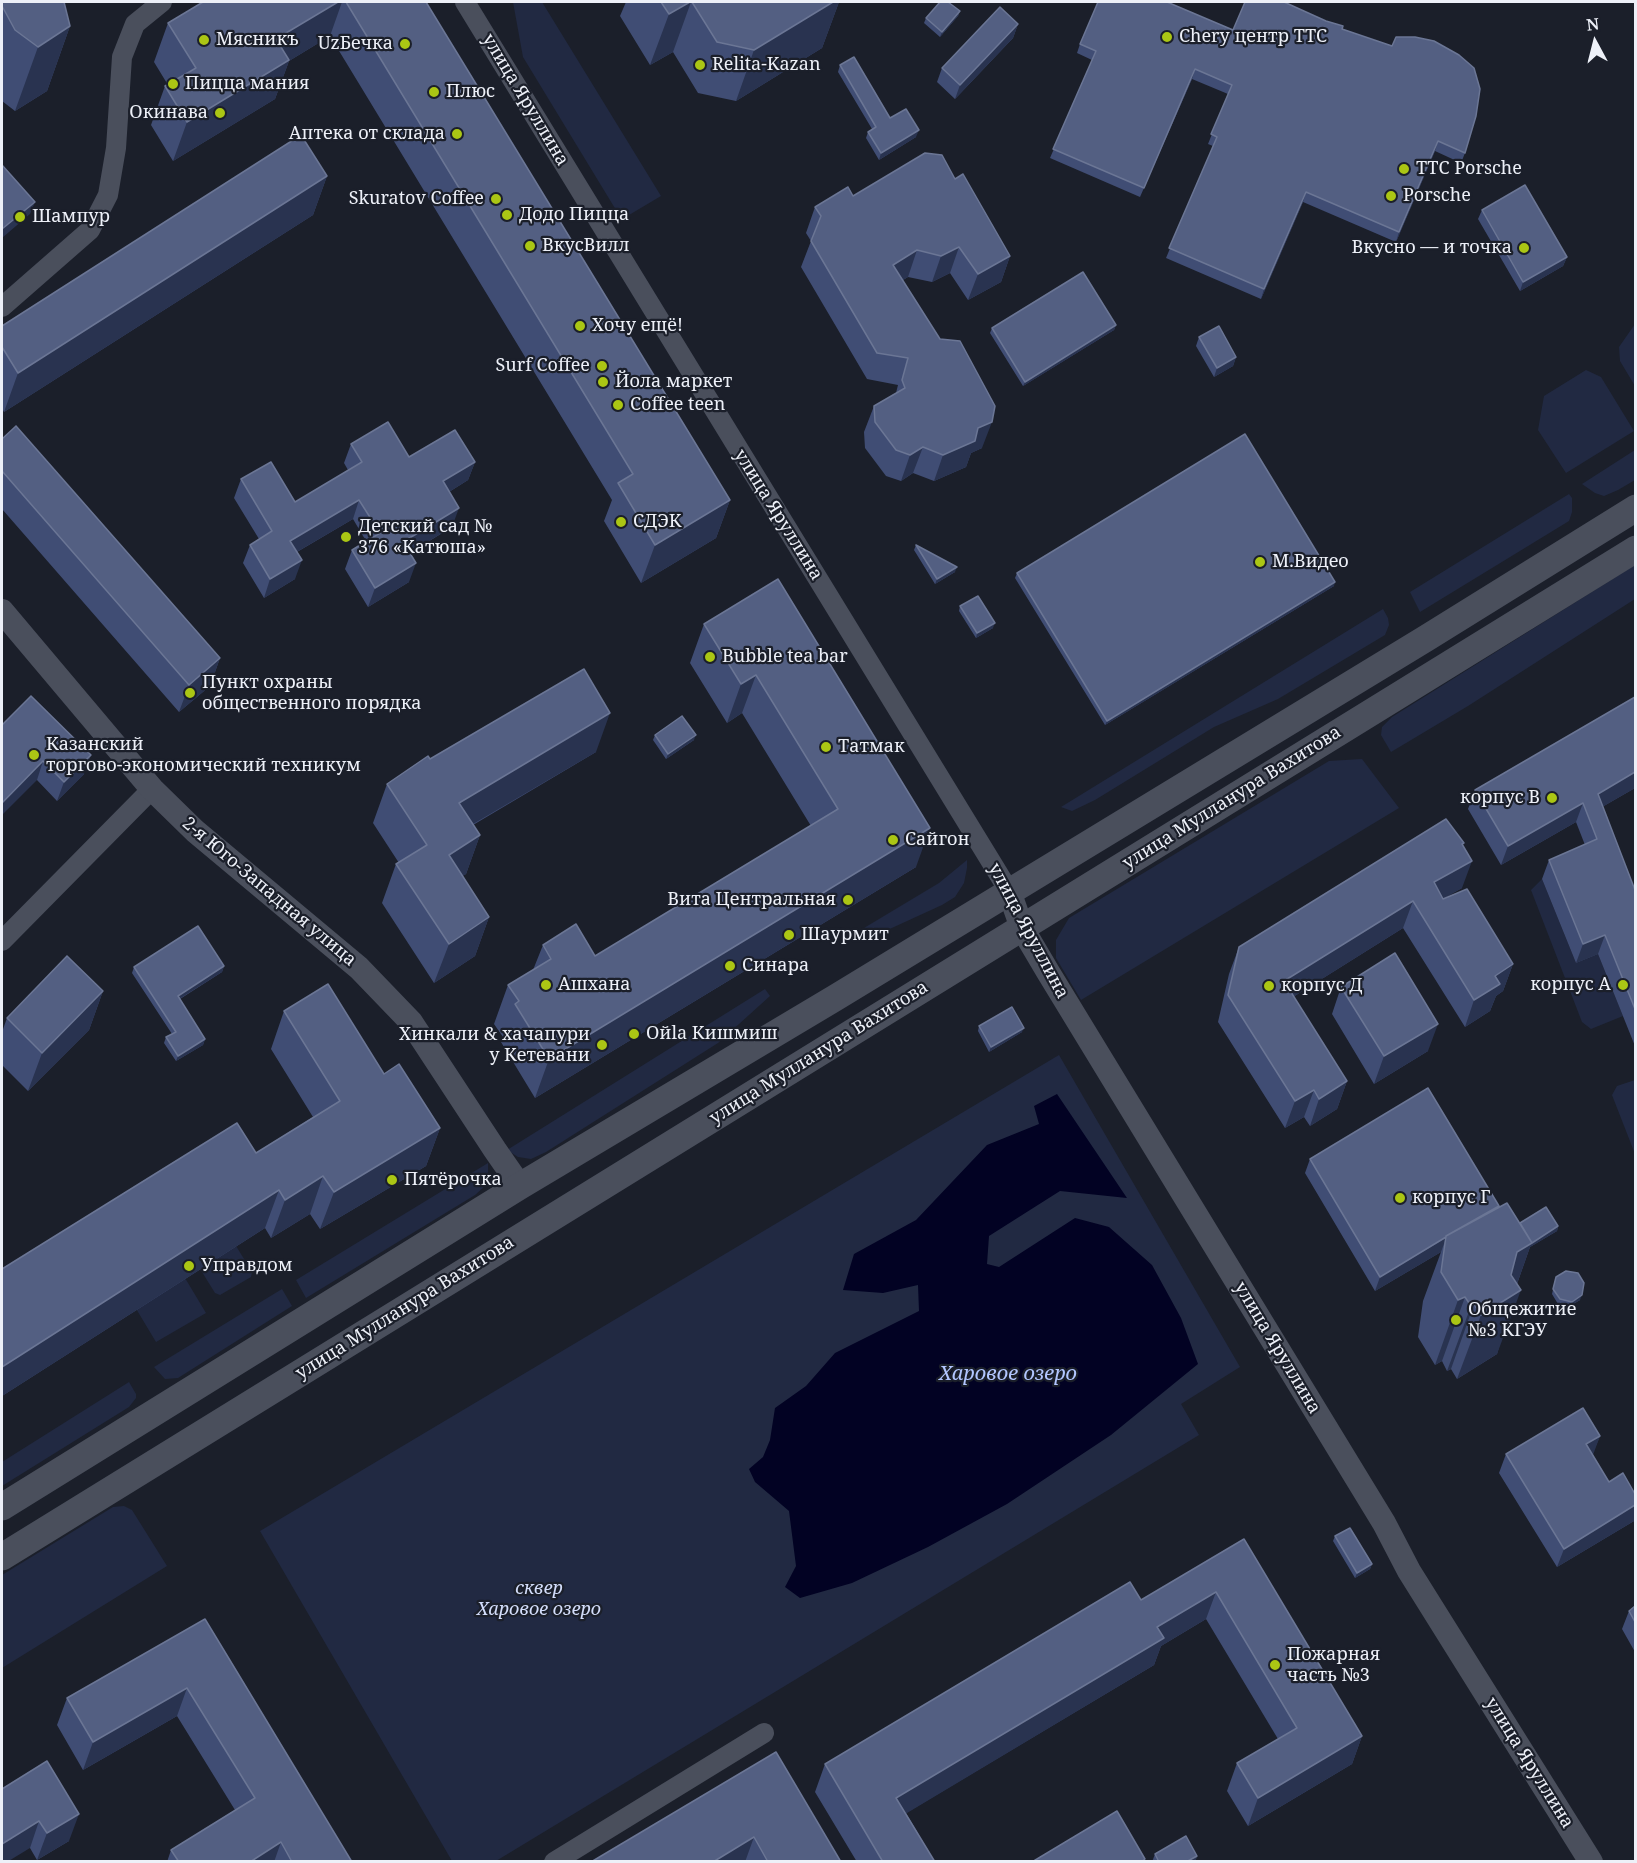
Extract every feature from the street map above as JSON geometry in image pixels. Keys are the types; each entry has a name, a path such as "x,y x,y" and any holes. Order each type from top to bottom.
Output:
{"main road":[{"name":"улица Мулланура Вахитова","path":"2,1507 520,1186 835,998 1415,645 1635,508"},
{"name":"улица Мулланура Вахитова","path":"2,1557 1635,549"}],"street":[{"path":"2,307 90,230 108,195 116,148 122,57 135,24 162,2"},
{"name":"улица Яруллина","path":"465,2 1009,891 1022,928 1384,1523 1409,1571 1591,1862"},
{"name":"2-я Юго-Западная улица","path":"2,611 152,789 195,831 359,968 411,1022 520,1186"},
{"path":"2,941 152,789"},
{"path":"554,1862 764,1733"}],"green space":[{"path":"513,2 542,2 661,196 629,215 623,215 616,210 523,57"},
{"path":"1635,324 1635,386 1620,361 1619,347"},
{"path":"1586,370 1601,377 1634,431 1566,473 1538,430 1544,396"},
{"path":"1635,450 1635,480 1604,496 1582,484"},
{"path":"1569,494 1572,498 1572,512 1569,521 1420,612 1410,592"},
{"path":"1635,565 1635,599 1468,706 1391,752 1381,735 1382,727 1392,717"},
{"path":"1383,609 1389,625 1385,635 1278,699 1214,727 1095,800 1072,811 1061,807"},
{"path":"1362,759 1399,808 1081,1000 1056,958 1056,940 1069,918 1329,761"},
{"path":"967,860 964,883 955,897 870,938 864,928 939,883"},
{"path":"1542,879 1576,963 1598,954 1623,1016 1591,1029 1582,1022 1531,890"},
{"path":"765,989 770,996 718,1043 546,1152 531,1159 518,1157 507,1150"},
{"name":"сквер Харовое озеро","path":"1059,1055 1240,1367 1181,1404 1199,1435 496,1861 452,1861 260,1531"},
{"path":"1636,1080 1635,1154 1612,1095 1617,1086"},
{"path":"488,1163 485,1186 475,1195 306,1298 296,1280"},
{"path":"233,1241 252,1272 251,1277 220,1295 215,1293 197,1264"},
{"path":"182,1273 206,1313 156,1342 132,1302"},
{"path":"282,1289 292,1306 178,1378 165,1379 154,1367"},
{"path":"129,1382 136,1398 129,1407 2,1486 2,1462"},
{"path":"124,1506 132,1510 167,1566 2,1668 2,1575 113,1507"}],"water":[{"name":"Харовое озеро","path":"1057,1094 1127,1198 1060,1191 989,1236 987,1264 999,1267 1075,1218 1109,1227 1152,1265 1181,1318 1198,1364 1111,1435 1007,1504 928,1547 852,1583 800,1598 785,1587 796,1566 789,1511 755,1482 749,1469 763,1457 770,1440 775,1408 806,1386 835,1353 919,1311 918,1285 883,1293 843,1290 854,1254 916,1220 987,1145 1039,1124 1034,1106"}],"building":[{"path":"2,2 64,2 70,26 38,47 15,30"},
{"path":"203,2 338,2 276,39 289,60 187,122 165,86 196,68 168,23"},
{"path":"346,2 426,2 730,500 655,545 618,483 633,474"},
{"path":"661,2 690,2 669,14"},
{"path":"692,2 833,2 754,50 717,42"},
{"path":"940,2 948,2 960,11 942,32 926,18"},
{"path":"1098,2 1167,2 1233,30 1245,2 1284,2 1343,26 1342,29 1392,46 1396,37 1415,37 1434,41 1459,55 1474,68 1480,89 1476,116 1465,153 1438,141 1399,232 1306,192 1264,289 1169,248 1217,137 1211,134 1232,85 1195,69 1144,188 1053,149 1096,51 1080,44"},
{"path":"1000,7 1018,24 960,85 942,68"},
{"path":"854,57 890,118 906,109 919,130 881,153 868,132 876,127 840,65"},
{"path":"301,135 327,176 18,373 2,347 2,326"},
{"path":"925,153 942,155 955,179 963,174 1010,256 978,274 959,247 941,256 917,250 893,265 940,339 960,341 995,406 992,422 978,428 975,441 943,455 923,447 910,455 896,450 875,422 874,406 905,388 902,380 908,358 877,353 811,241 821,216 815,207 848,187 853,196"},
{"path":"2,165 35,202 2,229"},
{"name":"Вкусно — и точка","path":"1525,185 1567,257 1523,282 1482,210"},
{"path":"1083,272 1116,325 1025,382 992,328"},
{"path":"1219,326 1236,357 1217,368 1199,337"},
{"path":"388,422 409,457 455,430 475,462 443,481 459,508 403,542 416,563 375,588 352,550 380,533 359,500 290,541 302,560 270,579 250,545 272,531 241,479 271,462 295,502 362,462 351,444"},
{"path":"16,426 220,658 189,685 2,471 2,439"},
{"path":"1245,434 1335,582 1107,721 1017,573"},
{"path":"916,545 957,567 937,579"},
{"path":"778,579 930,828 549,1059 515,1004 519,1001 508,985 551,959 543,945 576,924 595,956 838,809 756,675 741,684 704,624"},
{"path":"978,596 995,623 977,633 960,606"},
{"path":"584,669 610,713 459,803 480,835 449,855 489,917 449,944 396,864 427,845 387,784 428,756 430,759"},
{"name":"Казанский торгово-экономический техникум","path":"31,696 91,755 64,782 43,761 2,803 2,725"},
{"path":"1635,697 1635,772 1598,794 1635,890 1635,1009 1605,935 1583,944 1549,860 1597,839 1583,803 1508,846 1475,790"},
{"path":"682,716 696,735 668,754 655,735"},
{"path":"1446,819 1464,843 1462,844 1472,861 1434,882 1443,899 1467,889 1513,964 1495,976 1500,984 1474,1000 1413,901 1284,981 1347,1081 1319,1099 1314,1090 1295,1101 1228,995 1239,947"},
{"path":"198,926 224,966 178,996 205,1039 178,1056 166,1037 176,1032 134,967"},
{"path":"1395,953 1438,1024 1384,1056 1341,987"},
{"path":"67,956 103,991 42,1053 7,1018"},
{"path":"328,984 384,1074 399,1064 440,1128 334,1192 323,1176 285,1200 279,1190 2,1367 2,1269 237,1123 256,1153 340,1101 284,1011"},
{"path":"1012,1007 1024,1028 991,1047 979,1026"},
{"name":"корпус Г","path":"1428,1088 1499,1206 1380,1277 1310,1159"},
{"path":"1507,1203 1532,1243 1517,1252 1511,1275 1521,1290 1481,1315 1474,1304 1471,1306 1465,1297 1458,1300 1441,1272 1446,1236"},
{"path":"1546,1207 1558,1226 1532,1243 1520,1223"},
{"path":"1566,1271 1578,1273 1584,1283 1582,1295 1572,1302 1560,1299 1553,1289 1556,1277"},
{"path":"1583,1408 1600,1436 1586,1444 1609,1482 1623,1473 1635,1494 1635,1505 1564,1549 1506,1454"},
{"path":"1350,1528 1372,1564 1357,1573 1335,1536"},
{"path":"1244,1539 1362,1736 1258,1798 1237,1763 1297,1728 1216,1592 1157,1627 1164,1638 896,1798 935,1862 883,1862 825,1764 1130,1582 1141,1600"},
{"path":"1635,1606 1635,1622 1629,1611"},
{"path":"205,1619 352,1862 292,1862 281,1842 250,1862 179,1862 171,1850 255,1798 187,1688 93,1742 67,1698"},
{"path":"776,1752 841,1862 768,1862 754,1837 713,1862 591,1862"},
{"path":"47,1761 79,1814 47,1833 39,1821 2,1844 2,1789"},
{"path":"1117,1811 1145,1859 1141,1862 1032,1862"},
{"path":"1186,1836 1197,1856 1186,1862 1159,1862 1155,1854"}],"place":[{"name":"Chery центр ТТС","path":"1167,37"},
{"name":"Мясникъ","path":"204,40"},
{"name":"UzБечка","path":"405,44"},
{"name":"Relita-Kazan","path":"700,65"},
{"name":"Пицца мания","path":"173,84"},
{"name":"Плюс","path":"434,92"},
{"name":"Окинава","path":"220,113"},
{"name":"Аптека от склада","path":"457,134"},
{"name":"ТТС Porsche","path":"1404,169"},
{"name":"Porsche","path":"1391,196"},
{"name":"Skuratov Coffee","path":"496,199"},
{"name":"Додо Пицца","path":"507,215"},
{"name":"Шампур","path":"20,217"},
{"name":"ВкусВилл","path":"530,246"},
{"name":"Вкусно — и точка","path":"1524,248"},
{"name":"Хочу ещё!","path":"580,326"},
{"name":"Surf Coffee","path":"602,366"},
{"name":"Йола маркет","path":"603,382"},
{"name":"Coffee teen","path":"618,405"},
{"name":"СДЭК","path":"621,522"},
{"name":"Детский сад № 376 «Катюша»","path":"346,537"},
{"name":"М.Видео","path":"1260,562"},
{"name":"Bubble tea bar","path":"710,657"},
{"name":"Пункт охраны общественного порядка","path":"190,693"},
{"name":"Татмак","path":"826,747"},
{"name":"Казанский торгово-экономический техникум","path":"34,755"},
{"name":"корпус В","path":"1552,798"},
{"name":"Сайгон","path":"893,840"},
{"name":"Вита Центральная","path":"848,900"},
{"name":"Шаурмит","path":"789,935"},
{"name":"Синара","path":"730,966"},
{"name":"Ашхана","path":"546,985"},
{"name":"корпус А","path":"1623,985"},
{"name":"корпус Д","path":"1269,986"},
{"name":"Ойla Кишмиш","path":"634,1034"},
{"name":"Хинкали & хачапури у Кетевани","path":"602,1045"},
{"name":"Пятёрочка","path":"392,1180"},
{"name":"корпус Г","path":"1400,1198"},
{"name":"Управдом","path":"189,1266"},
{"name":"Общежитие №3 КГЭУ","path":"1456,1320"},
{"name":"Пожарная часть №3","path":"1275,1665"}]}
